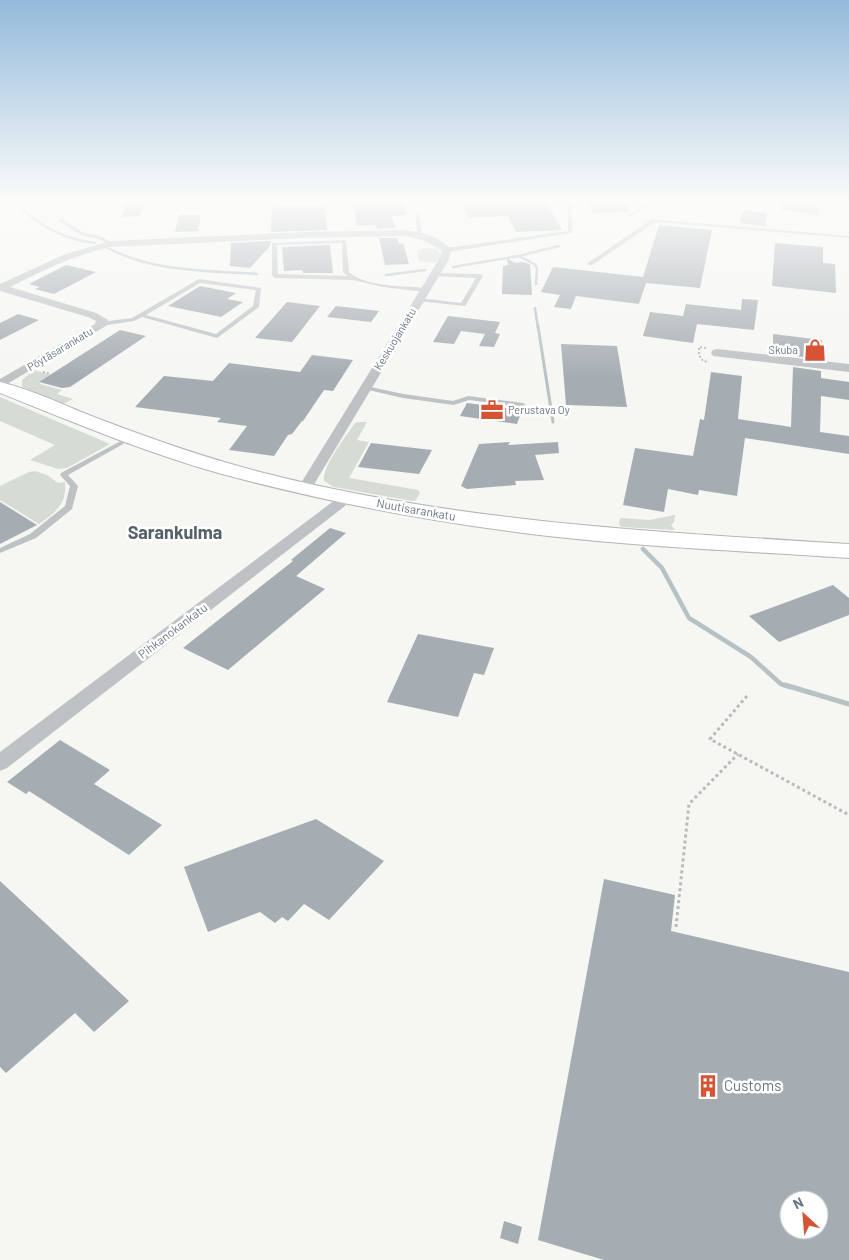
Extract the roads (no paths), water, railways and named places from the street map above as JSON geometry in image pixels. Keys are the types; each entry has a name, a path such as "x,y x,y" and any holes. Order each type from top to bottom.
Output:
{"main road":[{"name":"Nuutisarankatu","path":"0,385 130,438 181,456 259,478 345,497 454,516 527,526 629,536 849,551"}],"street":[{"path":"0,288 56,261"},
{"name":"Keskuojankatu","path":"305,488 443,261"},
{"name":"Pöytäsarankatu","path":"0,288 101,319 101,324 0,385"},
{"path":"717,353 849,368"},
{"name":"Pihkanokankatu","path":"0,763 332,509 345,497"}],"lane":[{"path":"274,261 274,276 354,278 426,290"},
{"path":"345,261 346,272 354,278"},
{"path":"590,264 595,261"},
{"path":"419,300 463,305 480,276 435,274"},
{"path":"101,324 134,319 199,281 259,289 256,307 217,336 141,315"},
{"path":"366,388 403,396 454,403 468,398 523,405"},
{"path":"0,551 32,536 69,506 74,486 64,476 130,438"}],"waterway":[{"path":"139,261 181,269 257,274"},
{"path":"453,267 490,261"},
{"path":"528,261 537,268 536,284"},
{"path":"386,275 425,270"},
{"path":"535,308 538,328"},
{"path":"538,326 553,422"},
{"path":"643,549 662,568 689,618 751,657 781,684 790,687"},
{"path":"785,685 849,704"}],"place":[{"name":"Skuba","path":"815,350"},
{"name":"Perustava Oy","path":"492,410"},
{"name":"Customs","path":"708,1086"}],"district":[{"name":"Sarankulma","path":"175,533"}]}
